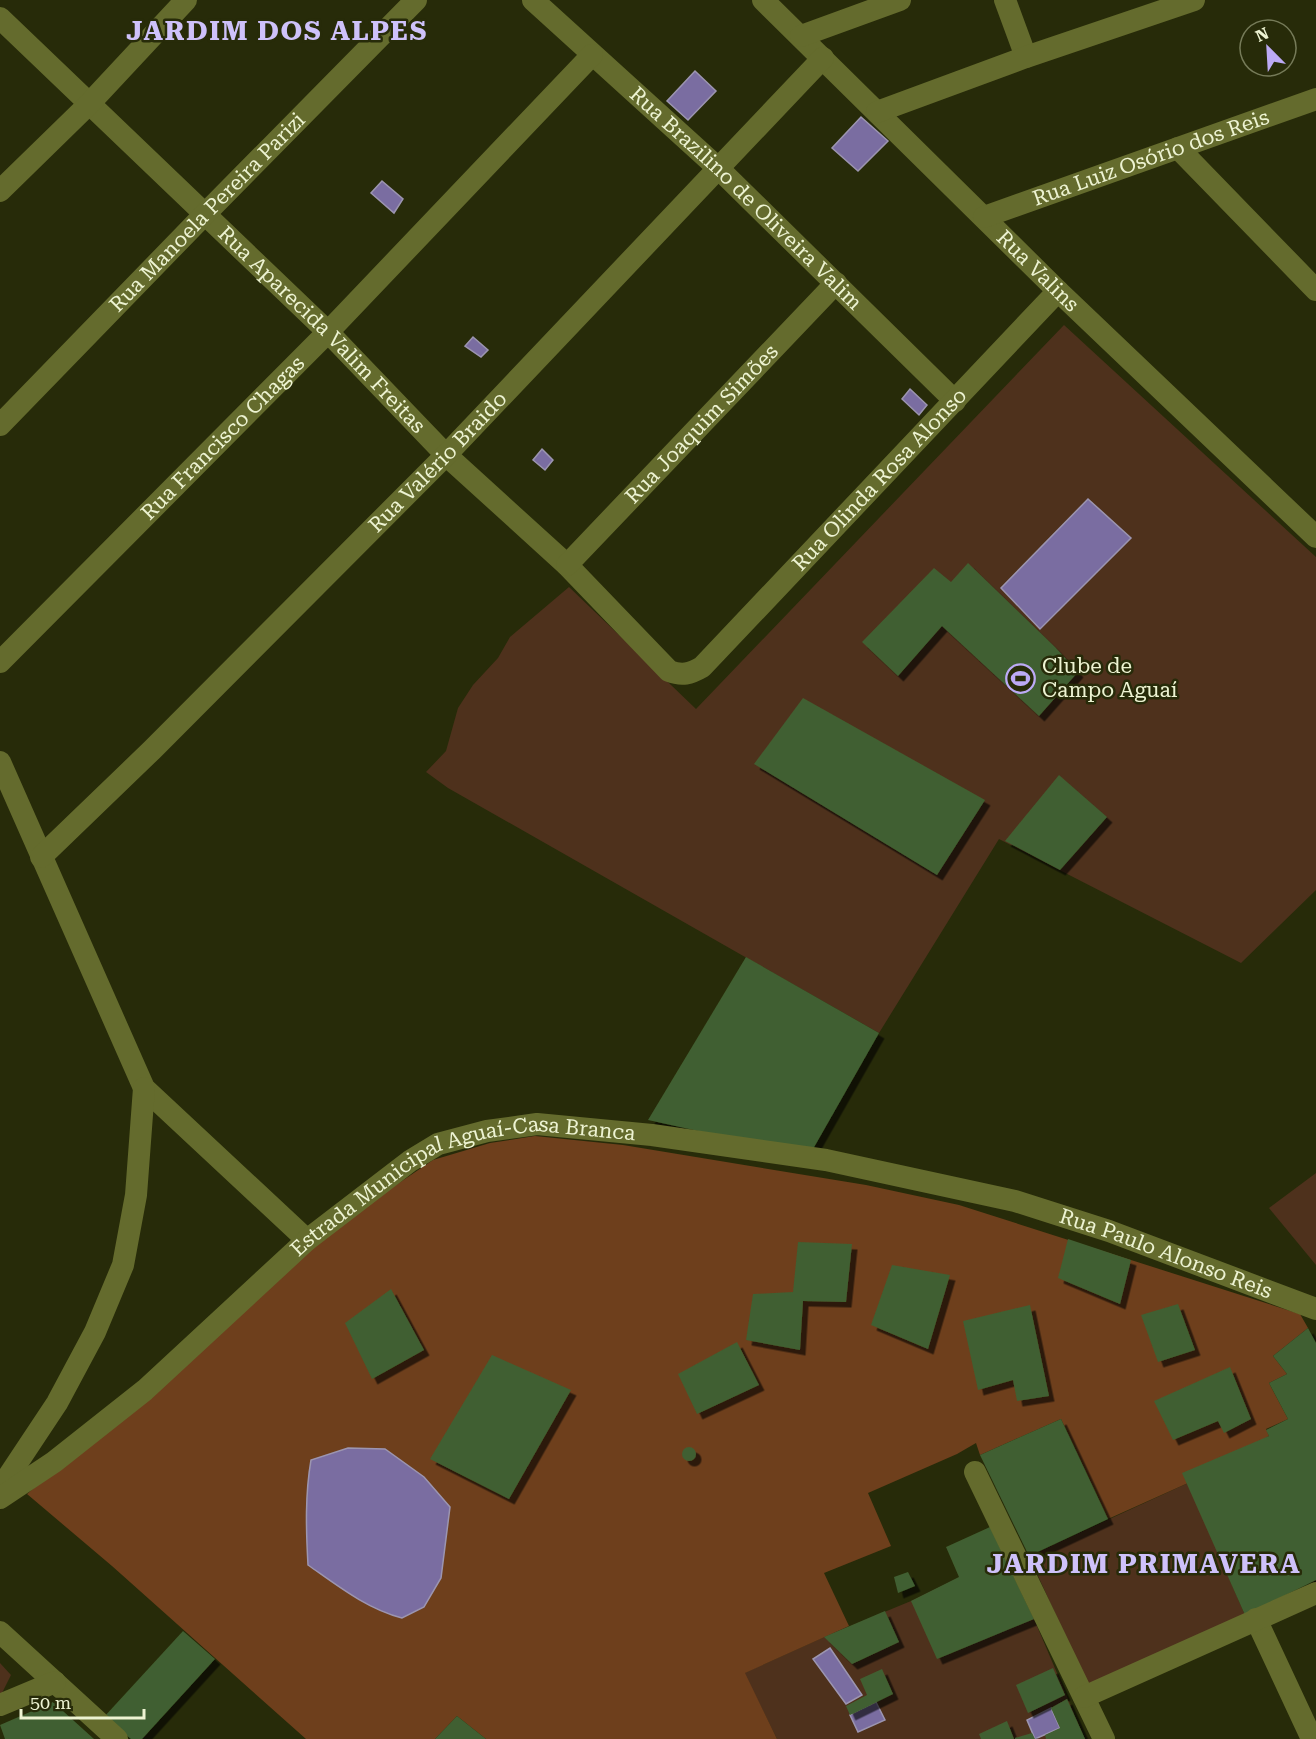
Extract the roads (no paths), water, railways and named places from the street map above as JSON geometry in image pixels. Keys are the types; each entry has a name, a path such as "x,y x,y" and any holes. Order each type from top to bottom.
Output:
{"street":[{"path":"0,191 89,104 186,0"},
{"name":"Rua Manoela Pereira Parizi","path":"0,425 417,0"},
{"name":"Rua Brazilino de Oliveira Valim","path":"534,0 718,168 955,401"},
{"name":"Rua Valins","path":"763,0 1058,291 1316,537"},
{"path":"801,36 900,0"},
{"path":"1005,0 1026,57"},
{"path":"878,112 1026,57 1194,0"},
{"name":"Rua Aparecida Valim Freitas","path":"0,18 328,332 446,455 567,565 669,671 678,675 687,674 702,667"},
{"name":"Rua Francisco Chagas","path":"0,662 328,332 592,55"},
{"name":"Rua Valério Braido","path":"41,857 152,750 446,455 823,58"},
{"name":"Rua Luiz Osório dos Reis","path":"984,217 1316,99"},
{"path":"1178,148 1316,290"},
{"name":"Rua Joaquim Simões","path":"567,565 836,283"},
{"name":"Rua Olinda Rosa Alonso","path":"702,667 1058,291"},
{"path":"0,762 144,1088 307,1240"},
{"path":"0,1489 57,1403 90,1342 123,1265 136,1195 144,1088"},
{"name":"Estrada Municipal Aguaí-Casa Branca","path":"0,1498 54,1462 146,1390 307,1240 410,1161 438,1144 486,1131 537,1124 652,1135 826,1160 1015,1201"},
{"name":"Rua Paulo Alonso Reis","path":"1015,1201 1109,1231 1315,1312"},
{"path":"975,1472 1104,1739"},
{"path":"1084,1697 1316,1593"},
{"path":"1256,1619 1312,1739"},
{"path":"0,1632 117,1739"},
{"path":"0,1705 55,1682"}],"place":[{"name":"Clube de Campo Aguaí","path":"1021,678"}],"district":[{"name":"JARDIM DOS ALPES","path":"277,31"},
{"name":"JARDIM PRIMAVERA","path":"1144,1564"}]}
